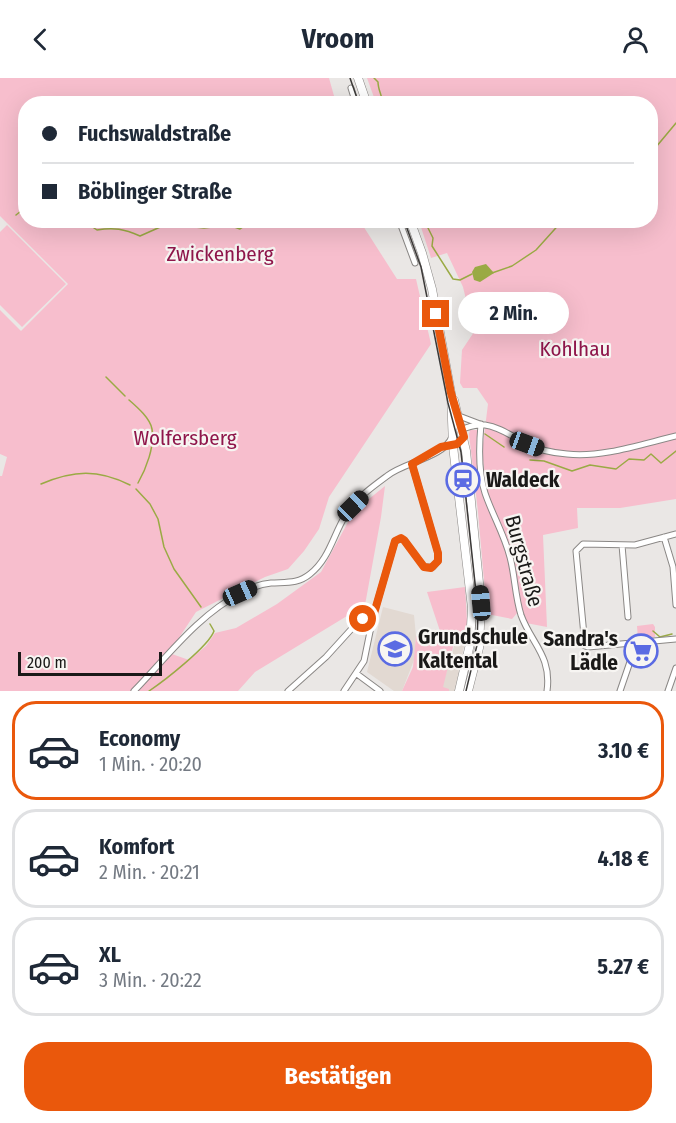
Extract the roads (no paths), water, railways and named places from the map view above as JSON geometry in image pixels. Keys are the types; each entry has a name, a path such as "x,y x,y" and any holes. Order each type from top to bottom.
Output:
{"main road":[{"path":"359,78 366,96"},
{"path":"410,229 418,242 432,289 451,393 453,432 450,444 472,608 470,644 459,691"},
{"path":"410,229 429,264 433,282 432,289"},
{"path":"451,393 463,433 471,489 482,620 478,657 468,691"}],"street":[{"path":"351,88 354,96"},
{"path":"410,229 416,263"},
{"path":"452,408 463,433"},
{"path":"459,416 488,425 546,451 569,454 618,449 676,436"},
{"path":"134,691 205,618 221,605 256,586 270,583 290,584 310,574 324,560 345,516 389,474 450,444 459,443 463,433 481,424"},
{"name":"Burgstraße","path":"481,424 480,448 484,491 507,548 520,612 542,651 548,677 547,691"},
{"path":"344,691 364,661 373,617 395,541 401,538 404,540 424,567 431,568 438,561 438,553 412,464"},
{"path":"676,534 635,545 583,544 576,551 585,646 588,648 676,639"},
{"path":"664,537 673,567 676,605"},
{"path":"622,545 628,618"},
{"path":"288,691 326,657 356,624 367,616 373,617"},
{"path":"620,691 632,656 633,643"},
{"path":"668,691 676,668"},
{"path":"357,674 380,691"}],"waterway":[{"path":"374,78 378,82 381,96"},
{"path":"658,145 676,123"},
{"path":"94,228 97,230 119,229 140,236 158,228"},
{"path":"237,228 241,228"},
{"path":"428,228 433,238 432,246 453,279 460,280 472,274"},
{"path":"492,273 512,266 536,250 556,228"},
{"path":"106,377 125,396"},
{"path":"129,400 146,417 151,425 153,436 149,457 138,483"},
{"path":"485,434 504,447"},
{"path":"530,460 544,461 572,471 590,465 616,469 629,459 644,460 651,454 661,463 676,451"},
{"path":"41,484 64,476 86,473 107,476 130,485"},
{"path":"136,489 150,504 158,519 164,547 174,569 201,607"},
{"path":"149,691 175,672 204,645 214,631 210,624"},
{"path":"653,631 660,637 672,634"}],"tram line":[{"path":"350,78 356,96"},
{"path":"407,228 421,267 448,403 461,452 478,611 477,645 466,691"}],"place":[{"name":"Waldeck","path":"463,480"},
{"name":"Grundschule Kaltental","path":"395,649"},
{"name":"Sandra's Lädle","path":"641,651"}],"park label":[{"name":"Zwickenberg","path":"220,254"},
{"name":"Kohlhau","path":"575,349"},
{"name":"Wolfersberg","path":"185,438"}]}
